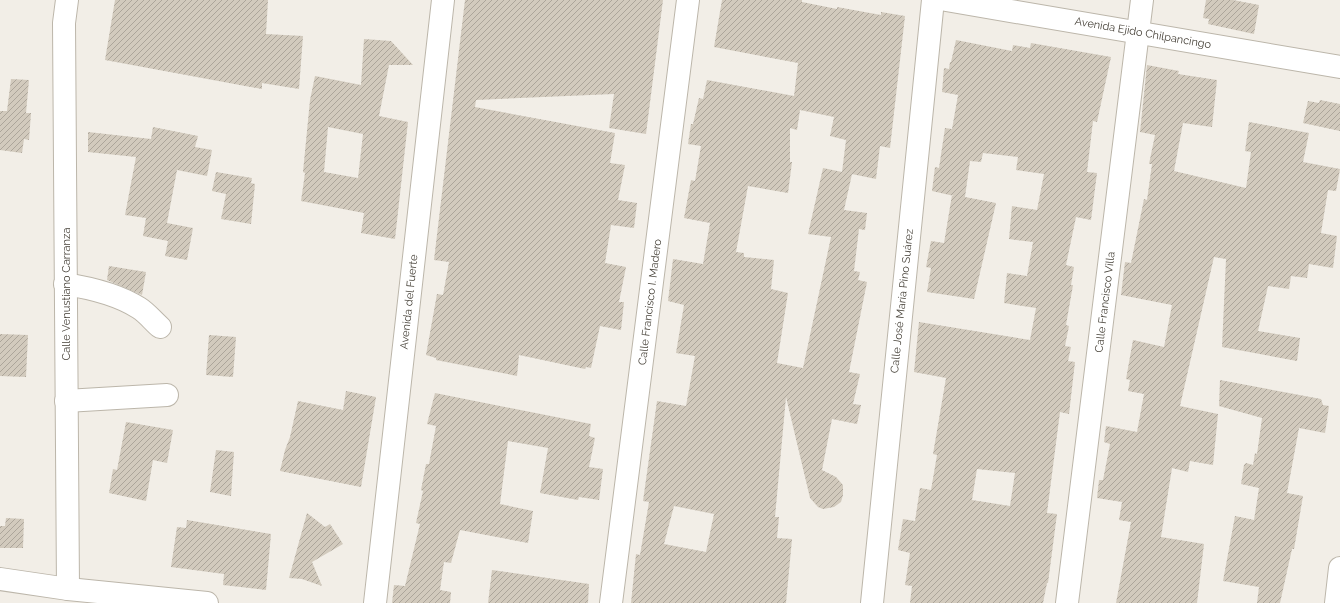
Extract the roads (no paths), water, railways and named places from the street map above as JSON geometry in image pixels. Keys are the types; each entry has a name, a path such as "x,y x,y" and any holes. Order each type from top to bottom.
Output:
{"street":[{"name":"Calle Venustiano Carranza","path":"67,0 64,23 68,589"},
{"name":"Avenida del Fuerte","path":"375,603 443,0"},
{"name":"Calle Francisco I. Madero","path":"611,603 688,0"},
{"name":"Calle José María Pino Suárez","path":"872,603 933,0"},
{"name":"Avenida Ejido Chilpancingo","path":"946,0 1340,67"},
{"name":"Calle Francisco Villa","path":"1067,603 1142,0"},
{"path":"65,284 118,297 140,309 160,328"},
{"path":"66,401 167,395"},
{"path":"1336,603 1340,568"},
{"path":"0,579 68,589 207,603"}]}
